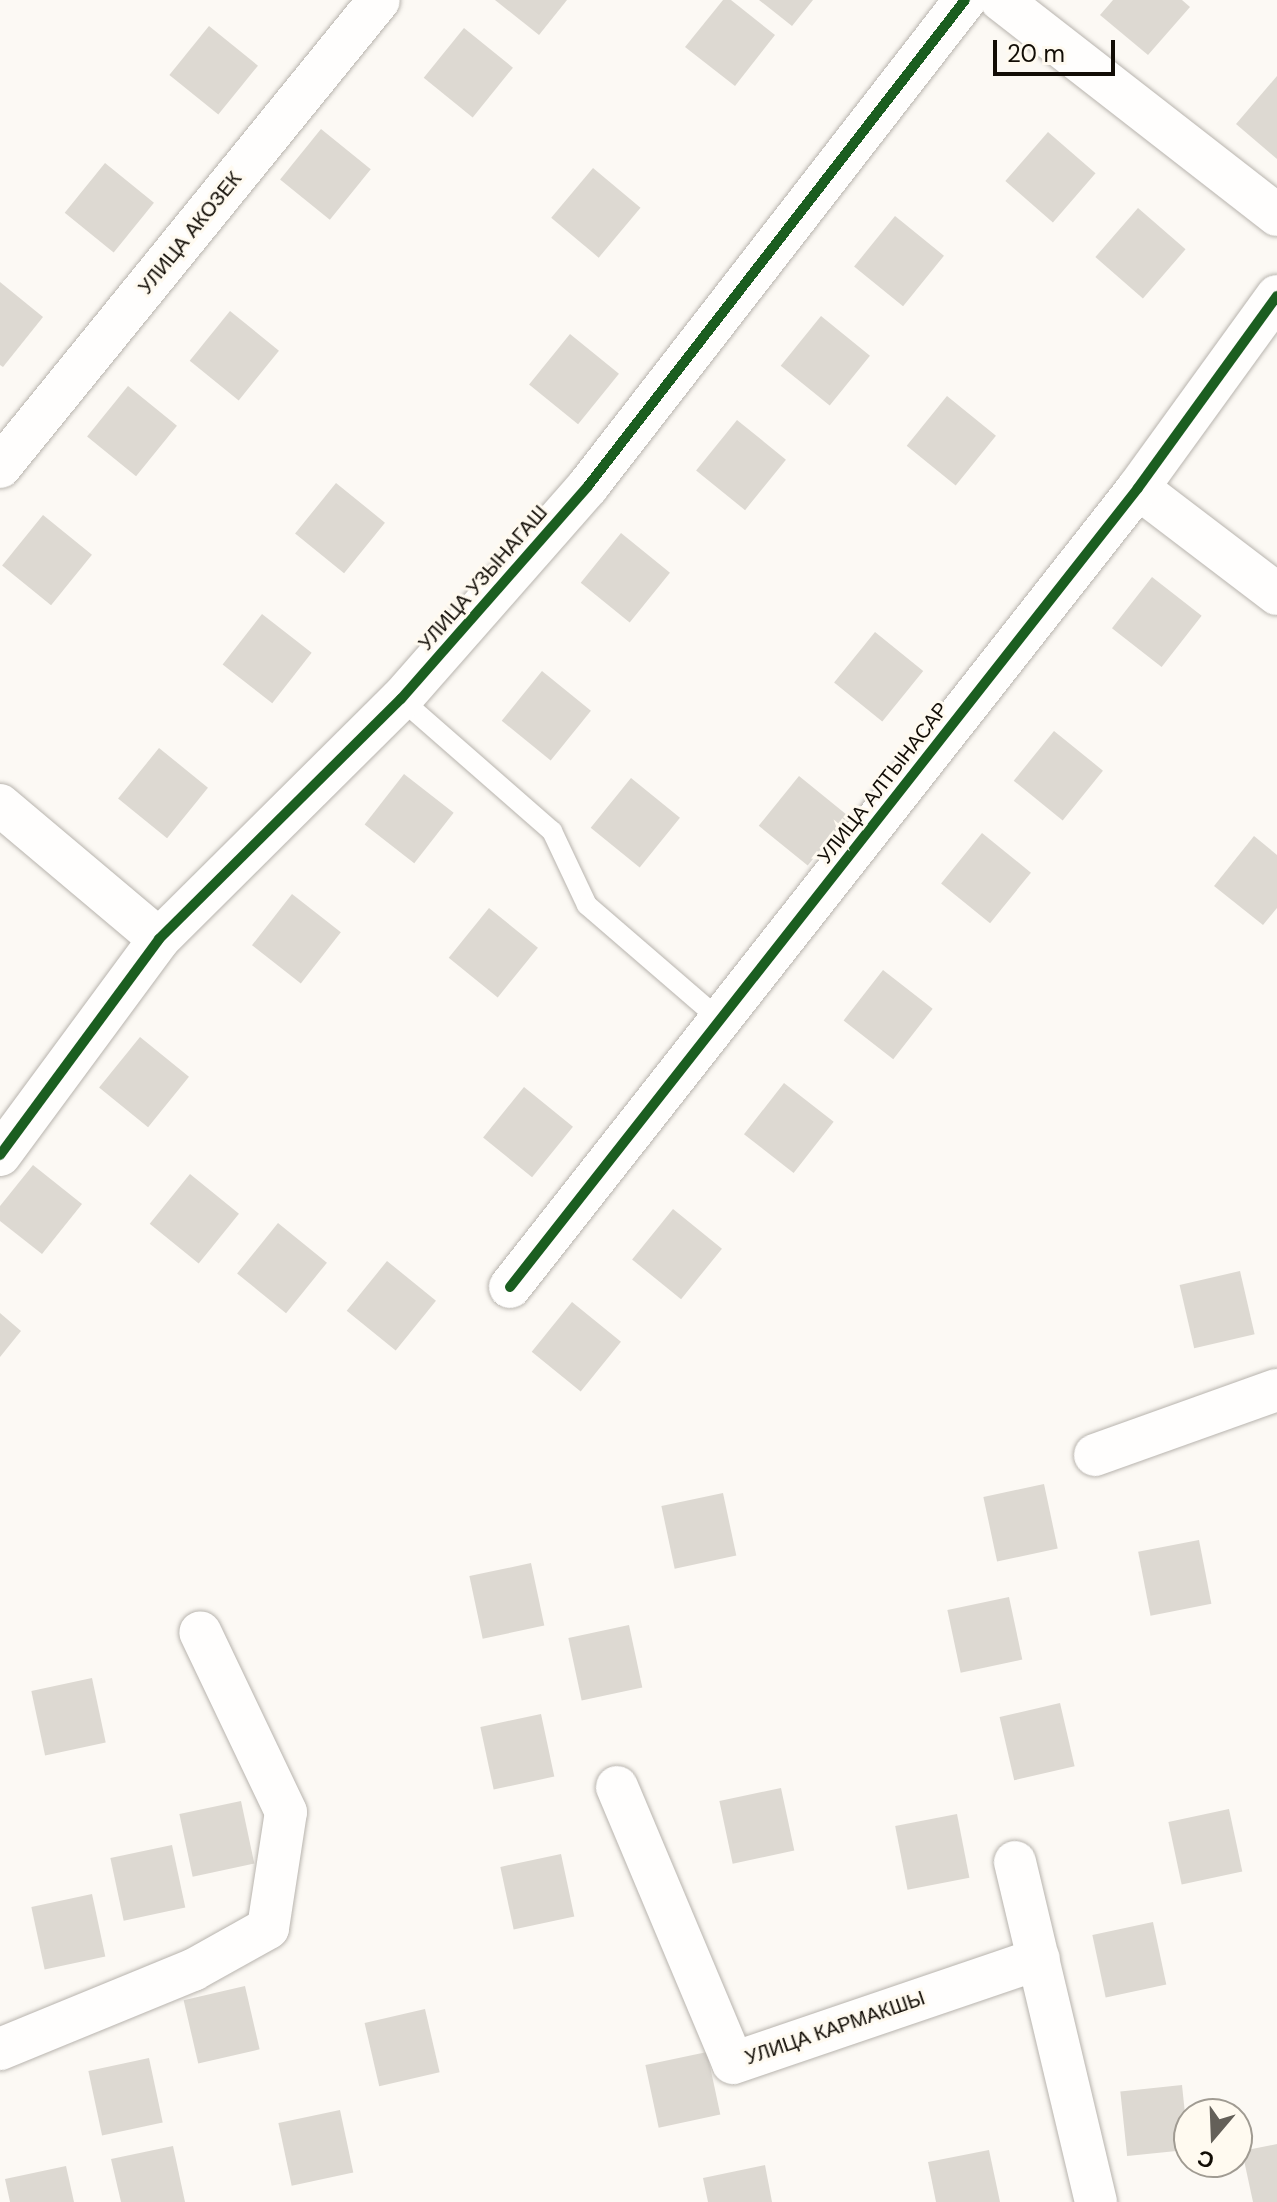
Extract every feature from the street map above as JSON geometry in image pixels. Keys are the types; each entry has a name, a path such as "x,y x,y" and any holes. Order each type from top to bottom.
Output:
{"street":[{"name":"УЛИЦА АКОЗЕК","path":"0,467 379,0"},
{"name":"УЛИЦА УЗЫНАГАШ","path":"0,1155 159,939 401,699 588,486 965,0"},
{"path":"1001,0 1277,215"},
{"name":"УЛИЦА АЛТЫНАСАР","path":"510,1287 1138,488 1277,296"},
{"path":"1138,488 1277,594"},
{"path":"0,805 159,939"},
{"path":"1095,1455 1277,1390"},
{"path":"0,2049 193,1970 268,1928 286,1812 200,1632"},
{"name":"УЛИЦА КАРМАКШЫ","path":"617,1787 733,2063 1039,1959"},
{"path":"1015,1862 1096,2202"}],"lane":[{"path":"401,699 552,831 587,905 719,1019"}],"building":[{"path":"495,0 567,0 539,35"},
{"path":"723,0 731,0 775,35 735,86 685,47"},
{"path":"759,0 813,0 792,26"},
{"path":"1113,0 1182,0 1190,7 1148,55 1100,15"},
{"path":"209,26 258,66 218,115 169,75"},
{"path":"464,28 513,68 473,117 424,78"},
{"path":"1277,76 1277,159 1236,124"},
{"path":"321,129 371,169 330,220 280,180"},
{"path":"1048,132 1096,173 1053,222 1005,181"},
{"path":"105,163 154,203 114,252 65,213"},
{"path":"593,168 640,208 599,258 551,218"},
{"path":"1138,208 1186,249 1143,298 1095,257"},
{"path":"895,216 944,256 903,306 854,267"},
{"path":"0,282 43,317 3,367 0,365"},
{"path":"230,311 279,351 239,400 190,361"},
{"path":"821,316 870,356 830,405 781,366"},
{"path":"570,334 619,374 578,424 529,385"},
{"path":"128,386 177,426 136,476 87,437"},
{"path":"947,396 996,436 956,485 907,446"},
{"path":"737,420 786,460 745,510 696,471"},
{"path":"336,483 385,523 344,573 295,534"},
{"path":"43,515 92,555 51,605 2,566"},
{"path":"621,533 670,573 630,622 581,583"},
{"path":"1152,577 1202,616 1162,667 1112,628"},
{"path":"262,614 312,653 272,703 223,664"},
{"path":"875,632 923,671 882,722 834,683"},
{"path":"542,671 591,711 551,760 502,721"},
{"path":"1054,731 1103,771 1063,820 1014,781"},
{"path":"159,748 208,788 167,838 118,799"},
{"path":"404,774 454,813 414,863 365,824"},
{"path":"799,776 848,816 808,865 759,826"},
{"path":"631,778 680,818 640,867 591,828"},
{"path":"982,833 1031,873 990,923 941,884"},
{"path":"1254,836 1277,855 1277,908 1263,925 1214,886"},
{"path":"292,894 341,932 301,983 252,945"},
{"path":"489,908 538,948 498,997 449,958"},
{"path":"883,970 933,1009 893,1059 844,1020"},
{"path":"140,1037 189,1077 148,1127 99,1088"},
{"path":"784,1083 834,1122 794,1173 744,1134"},
{"path":"524,1087 573,1127 532,1177 483,1138"},
{"path":"33,1165 82,1204 42,1254 0,1221 0,1206"},
{"path":"190,1174 239,1214 199,1263 150,1224"},
{"path":"673,1209 722,1249 681,1299 632,1260"},
{"path":"278,1223 327,1263 286,1313 237,1274"},
{"path":"387,1261 436,1301 396,1350 347,1311"},
{"path":"1240,1271 1255,1334 1194,1348 1180,1285"},
{"path":"572,1302 621,1342 581,1391 532,1352"},
{"path":"0,1313 21,1331 0,1357"},
{"path":"1044,1484 1058,1549 997,1561 983,1497"},
{"path":"723,1493 736,1556 675,1569 661,1506"},
{"path":"1199,1540 1211,1604 1151,1616 1138,1552"},
{"path":"531,1563 544,1626 483,1639 469,1576"},
{"path":"1009,1597 1022,1660 961,1673 947,1610"},
{"path":"629,1625 642,1688 582,1700 568,1638"},
{"path":"92,1678 106,1743 45,1755 31,1691"},
{"path":"1060,1703 1075,1766 1014,1780 1000,1717"},
{"path":"541,1714 554,1777 494,1789 480,1727"},
{"path":"781,1788 794,1851 733,1864 719,1801"},
{"path":"241,1801 254,1864 193,1877 179,1814"},
{"path":"1229,1809 1242,1872 1182,1884 1168,1822"},
{"path":"957,1814 969,1878 908,1890 895,1826"},
{"path":"172,1845 185,1908 124,1921 110,1858"},
{"path":"561,1854 574,1917 514,1929 500,1867"},
{"path":"92,1894 105,1957 45,1969 31,1907"},
{"path":"1153,1922 1166,1985 1106,1997 1092,1935"},
{"path":"245,1986 260,2049 198,2064 184,2000"},
{"path":"425,2009 440,2072 379,2086 365,2023"},
{"path":"707,2052 720,2115 659,2128 645,2065"},
{"path":"149,2058 163,2123 102,2135 88,2071"},
{"path":"1182,2085 1183,2098 1173,2098 1173,2151 1127,2156 1120,2091"},
{"path":"340,2110 353,2173 292,2186 278,2123"},
{"path":"1277,2144 1277,2202 1253,2202 1248,2178 1253,2178 1253,2149"},
{"path":"173,2146 185,2202 121,2202 111,2159"},
{"path":"989,2150 1000,2202 936,2202 928,2162"},
{"path":"765,2165 772,2202 708,2202 703,2178"},
{"path":"66,2166 74,2202 10,2202 5,2179"}],"cycle path":[{"path":"0,1155 159,939 401,699 588,486 965,0"},
{"path":"510,1287 1138,488 1277,296"}]}
